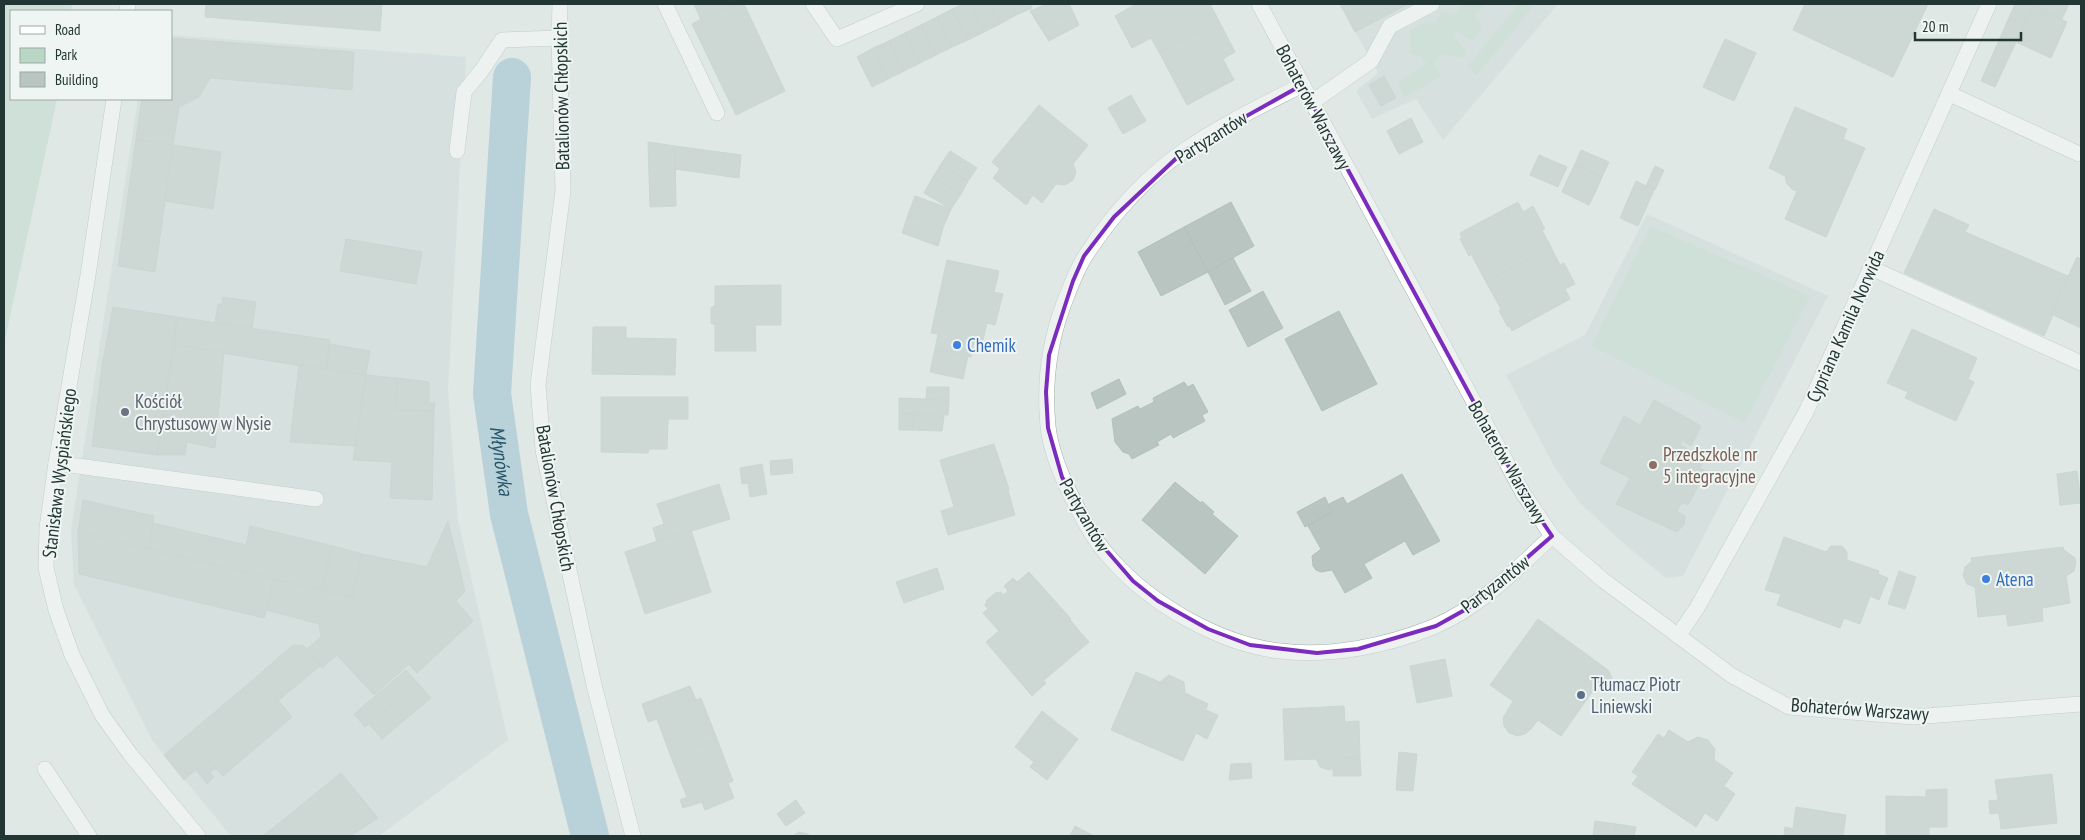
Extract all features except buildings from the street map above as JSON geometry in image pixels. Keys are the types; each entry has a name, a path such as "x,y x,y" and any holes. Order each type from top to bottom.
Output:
{"street":[{"name":"Batalionów Chłopskich","path":"560,4 558,38 563,191 538,385 542,450 594,685 633,836"},
{"path":"665,4 717,113"},
{"path":"813,4 837,39 917,4"},
{"name":"Bohaterów Warszawy","path":"1259,4 1522,493 1552,536 1603,580 1731,675 1788,707 1913,717 2081,704"},
{"path":"1311,103 1371,60 1390,26 1432,4"},
{"name":"Cypriana Kamila Norwida","path":"1678,636 1701,600 1806,412 1989,4"},
{"path":"457,152 464,92 482,70 502,40 558,38"},
{"name":"Partyzantów","path":"1302,85 1216,131 1184,151 1144,185 1114,217 1084,256 1058,319 1049,356 1046,392 1048,428 1054,452 1062,477 1079,512 1111,559 1158,601 1208,629 1250,645 1280,651 1317,653 1358,648 1408,636 1436,626 1470,607 1524,563 1552,536"},
{"path":"1950,94 2079,154"},
{"name":"Stanisława Wyspiańskiego","path":"114,100 86,285 56,463 48,528 46,568 56,610 72,655 102,715 130,754 194,835"},
{"path":"1871,268 2081,363"},
{"path":"56,463 316,500"},
{"path":"45,769 89,836"}],"highlighted area":[{"path":"1302,85 1523,493 1552,536 1470,607 1436,626 1358,649 1317,653 1250,645 1208,629 1158,601 1133,581 1094,536 1062,477 1048,428 1046,392 1049,355 1073,281 1084,256 1114,217 1184,151"}],"shaded area":[{"path":"1340,4 1558,4 1443,140 1416,99 1372,119 1356,91 1378,73"},
{"path":"172,35 466,57 448,390 458,520 508,740 379,836 231,836 152,740 74,585 71,530 138,100 172,100"},
{"path":"1647,214 1828,296 1683,576 1666,578 1622,542 1580,503 1555,468 1506,375 1585,335"}],"green space":[{"path":"4,4 72,4 71,10 10,10 10,100 57,100 4,344"},
{"path":"1463,4 1484,4 1475,16 1483,27 1473,41 1456,32 1453,37 1466,51 1460,58 1442,53 1434,63 1441,76 1405,97 1397,82 1427,64 1420,56 1410,54 1410,30 1425,22 1436,22 1442,12 1455,15"},
{"path":"1519,4 1535,4 1477,75 1467,67"},
{"path":"1650,226 1810,296 1745,423 1592,346"}],"waterway":[{"name":"Młynówka","path":"512,77 492,394 509,514 590,836"}],"place":[{"name":"Chemik","path":"957,345"},
{"name":"Kościół Chrystusowy w Nysie","path":"125,412"},
{"name":"Przedszkole nr 5 integracyjne","path":"1653,465"},
{"name":"Atena","path":"1986,579"},
{"name":"Tłumacz Piotr Liniewski","path":"1581,695"}]}
